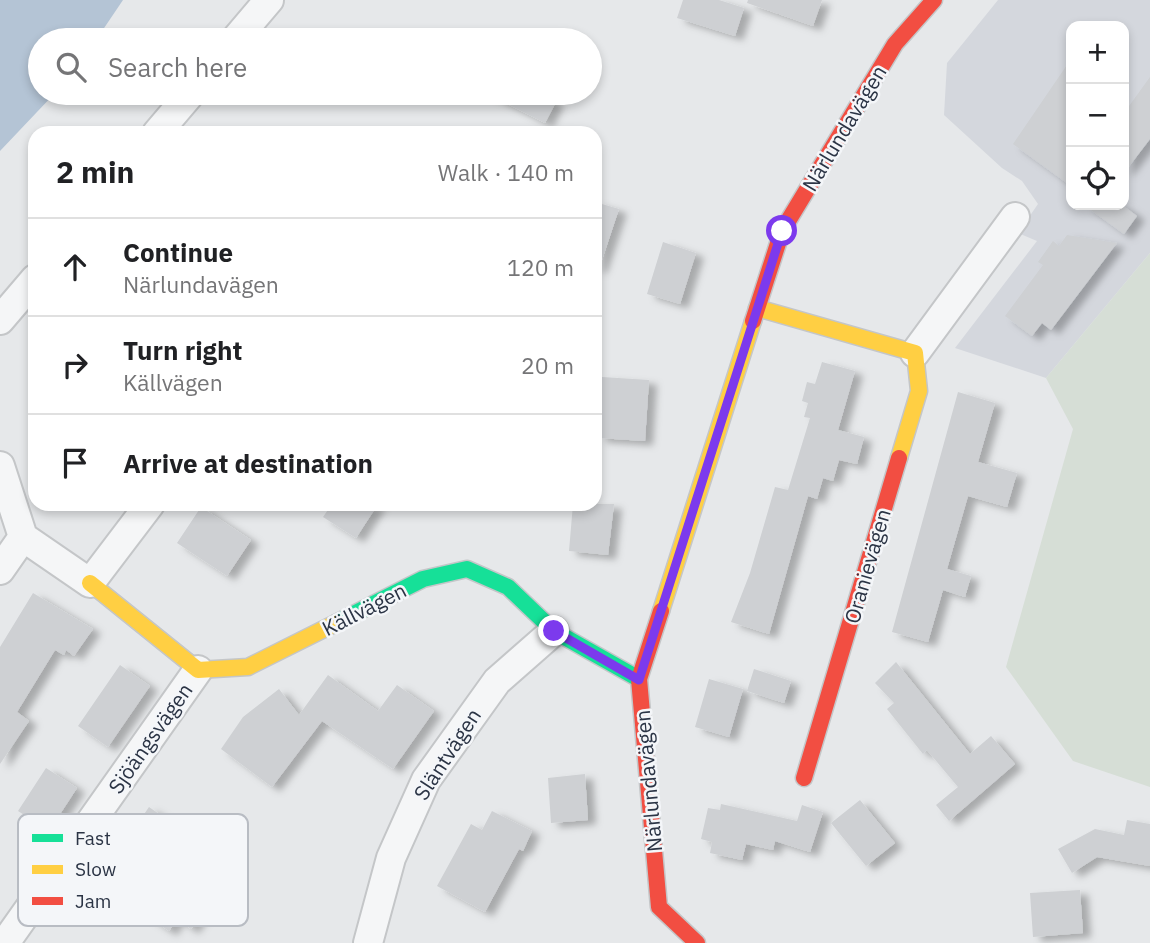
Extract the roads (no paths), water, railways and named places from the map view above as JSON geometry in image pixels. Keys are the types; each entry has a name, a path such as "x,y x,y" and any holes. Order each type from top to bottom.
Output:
{"street":[{"path":"245,28 269,0"},
{"name":"Närlundavägen","path":"696,943 659,907 639,680 782,231 895,44 934,0"},
{"path":"164,126 181,105"},
{"path":"757,309 915,353 1015,217"},
{"path":"0,320 28,287"},
{"name":"Oranievägen","path":"804,778 919,391 915,353"},
{"path":"0,466 23,537 90,583 198,670"},
{"path":"90,583 145,511"},
{"path":"0,570 23,537"},
{"name":"Källvägen","path":"198,670 248,667 424,579 467,569 508,587 554,631 639,680"},
{"name":"Släntvägen","path":"368,943 391,858 426,780 497,681 554,631"},
{"name":"Sjöängsvägen","path":"96,814 198,670"},
{"name":"Sjöängsvägen","path":"5,943 18,925"}],"water":[{"path":"0,0 123,0 104,28 28,28 28,105 44,105 0,151"}]}
